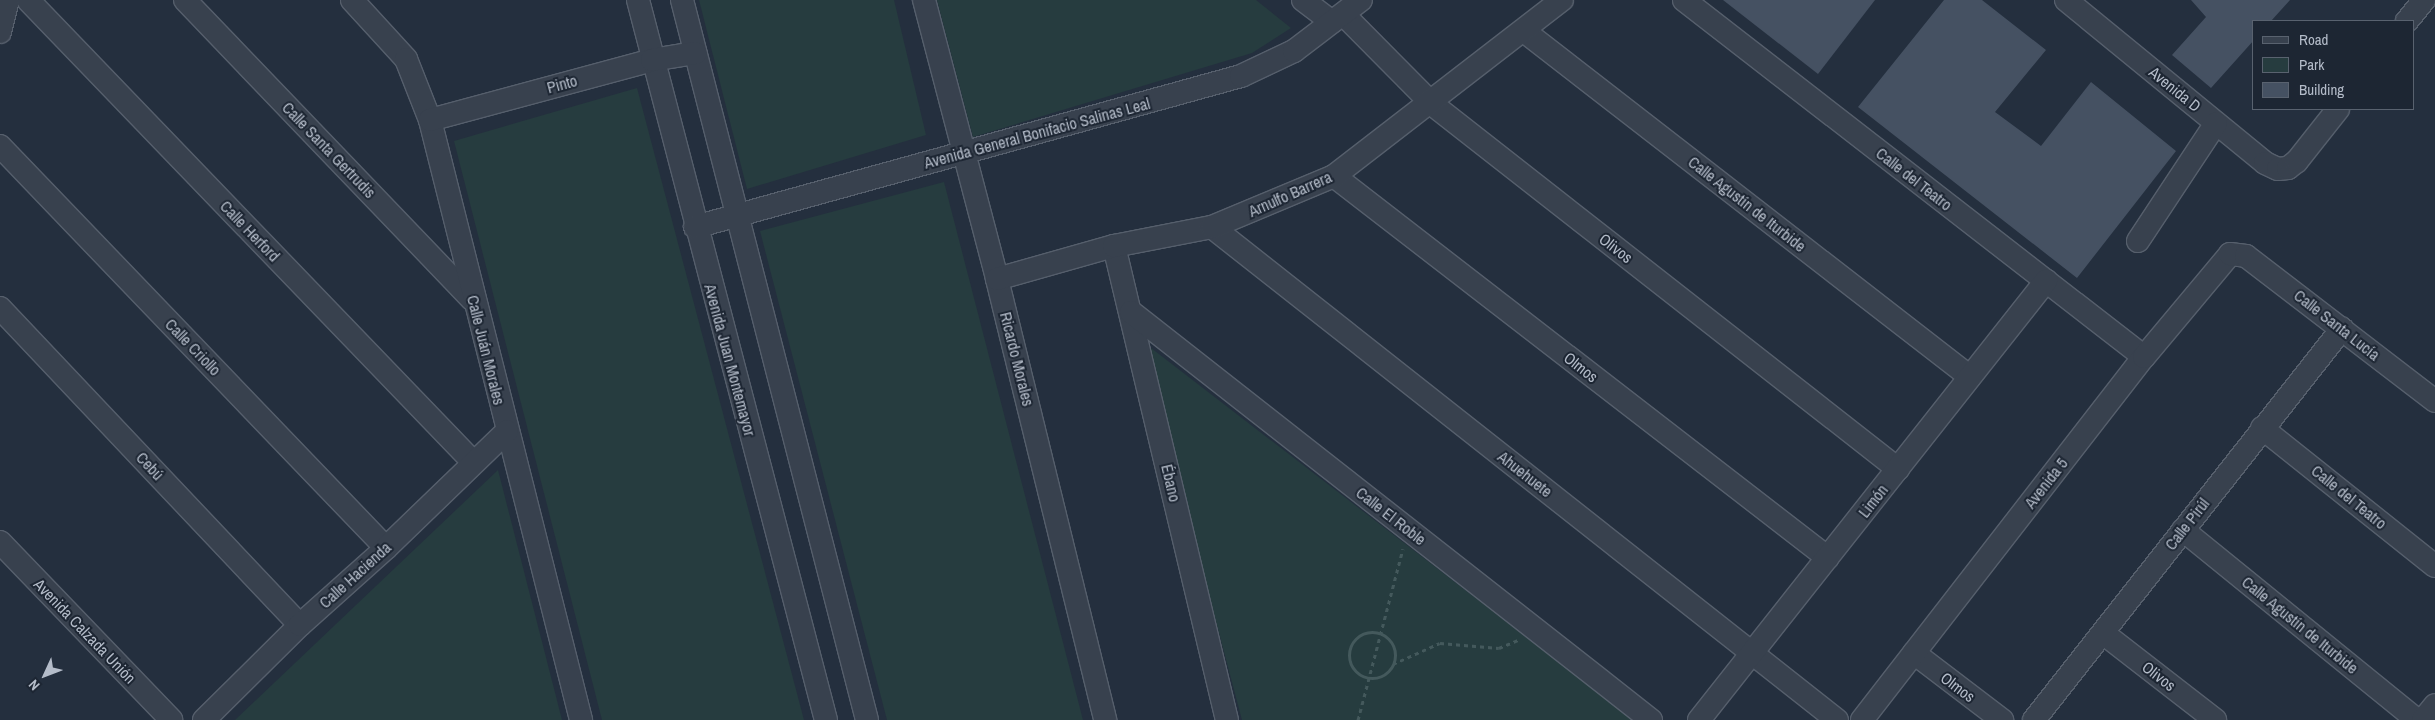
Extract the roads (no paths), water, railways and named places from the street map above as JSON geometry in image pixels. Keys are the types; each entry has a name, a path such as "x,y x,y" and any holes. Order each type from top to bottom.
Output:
{"street":[{"path":"0,32 8,0"},
{"name":"Calle Herford","path":"28,0 473,462"},
{"name":"Calle Santa Gertrudis","path":"185,0 473,300"},
{"name":"Calle Juán Morales","path":"352,0 406,59 430,120 473,300 581,720"},
{"name":"Avenida Juan Montemayor","path":"638,0 695,227 826,720"},
{"path":"682,0 867,720"},
{"name":"Ricardo Morales","path":"924,0 997,279 1105,720"},
{"name":"Olivos","path":"1303,0 1338,18 1432,104 1898,469"},
{"name":"Avenida General Bonifacio Salinas Leal","path":"695,227 736,214 1241,76 1294,51 1361,0"},
{"name":"Arnulfo Barrera","path":"997,279 1114,246 1212,227 1334,176 1432,104 1562,0"},
{"name":"Calle del Teatro","path":"1684,0 2144,357"},
{"name":"Avenida D","path":"2066,0 2265,163 2278,169 2288,168 2337,110"},
{"path":"2408,20 2424,0"},
{"name":"Calle Agustín de Iturbide","path":"1524,30 1970,378"},
{"name":"Pinto","path":"430,120 652,60 695,53"},
{"path":"2138,241 2216,123"},
{"name":"Calle Criollo","path":"0,146 386,548"},
{"name":"Olmos","path":"1334,176 1828,558"},
{"name":"Ahuehuete","path":"1212,227 1837,720"},
{"name":"Ébano","path":"1114,246 1227,720"},
{"name":"Calle Santa Lucía","path":"2236,252 2246,256 2435,401"},
{"name":"Avenida 5","path":"1862,720 2144,357 2226,258 2236,252"},
{"name":"Limón","path":"1699,720 2046,281"},
{"name":"Cebú","path":"0,308 300,625"},
{"name":"Calle El Roble","path":"1131,312 1651,720"},
{"name":"Calle Pirúl","path":"2034,720 2262,428 2342,329"},
{"name":"Calle del Teatro","path":"2262,428 2435,566"},
{"name":"Calle Hacienda","path":"204,720 300,625 386,548 507,431"},
{"name":"Calle Agustín de Iturbide","path":"2183,530 2417,720"},
{"name":"Avenida Calzada Unión","path":"0,542 171,720"},
{"name":"Olivos","path":"2103,633 2214,720"},
{"name":"Olmos","path":"1914,654 2002,720"},
{"path":"2422,720 2435,705"}]}
